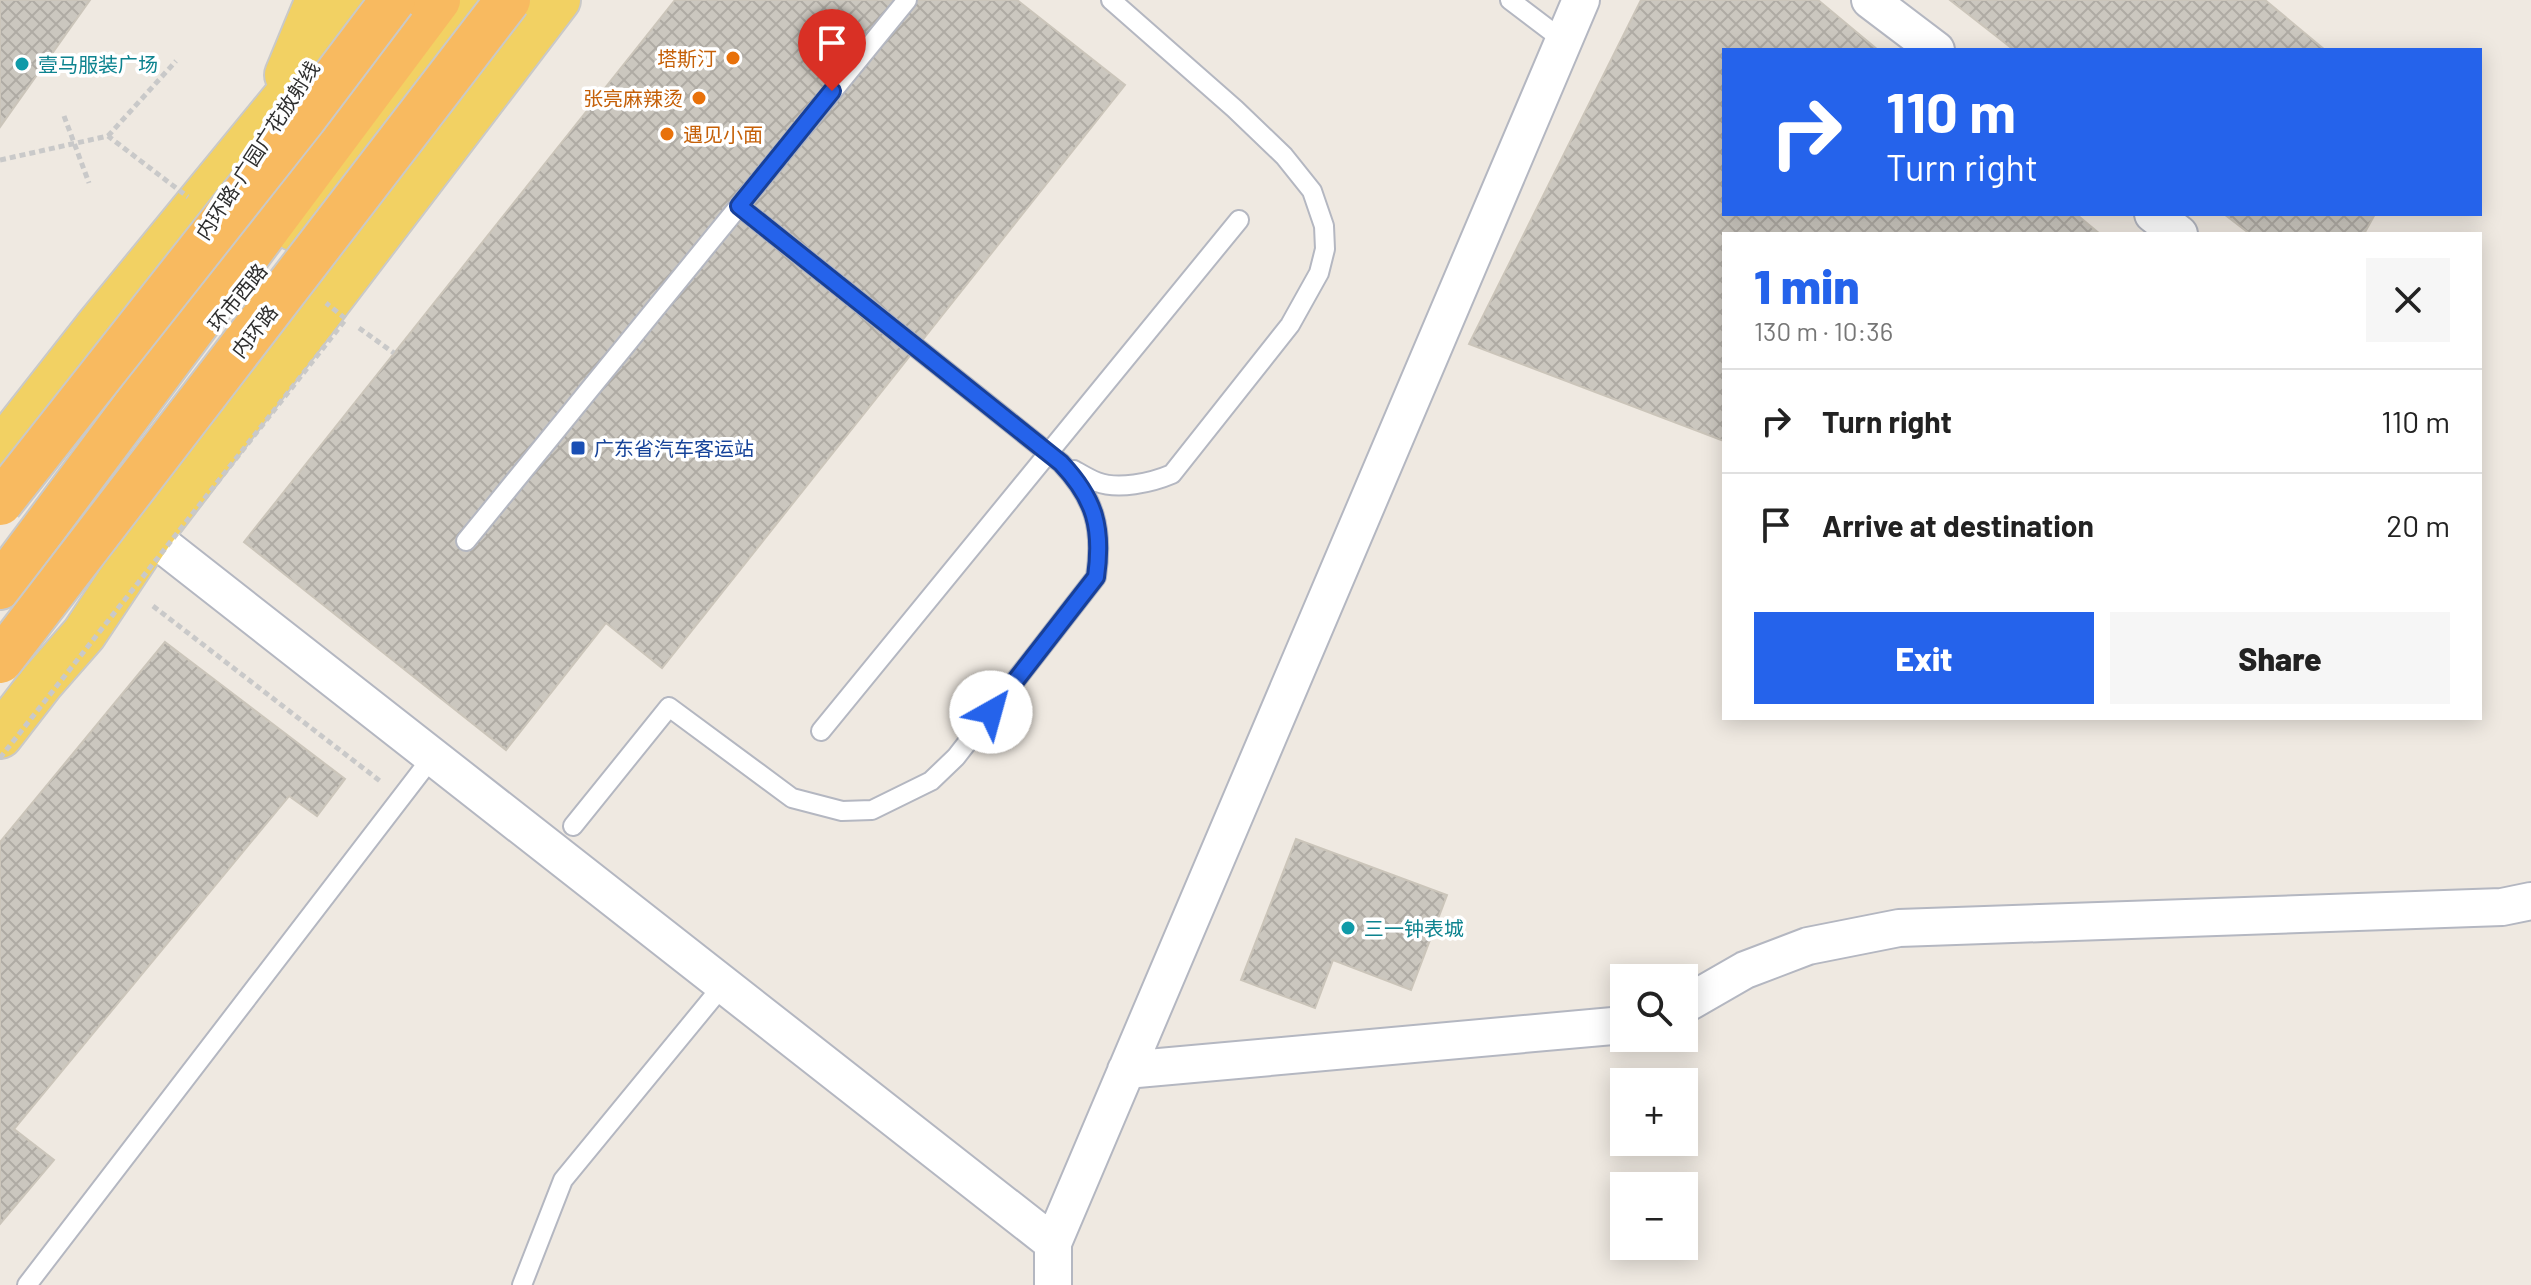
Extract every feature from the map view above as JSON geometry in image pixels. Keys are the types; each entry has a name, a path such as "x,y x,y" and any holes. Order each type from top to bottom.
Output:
{"highway":[{"name":"内环路-广园广花放射线","path":"158,300 356,0"},
{"path":"0,503 304,118 393,0"},
{"path":"0,589 438,0"},
{"name":"内环路","path":"0,661 508,0"}],"main road":[{"path":"260,126 290,70 318,0"},
{"path":"0,451 98,326 365,0"},
{"name":"环市西路","path":"0,589 399,96 470,0"},
{"path":"0,736 84,634 150,535 558,0"},
{"path":"0,405 98,326"}],"street":[{"path":"1053,1285 1053,1243 1581,0"},
{"path":"1870,0 1933,48"},
{"path":"2156,216 2176,232"},
{"path":"150,535 1053,1243"},
{"path":"1698,997 1745,970 1808,946 1899,928 2502,907 2531,901"},
{"path":"1126,1070 1610,1026"}],"lane":[{"path":"466,541 907,0"},
{"path":"1055,458 1099,483 1133,485 1172,474 1290,325 1319,273 1325,249 1324,226 1312,191 1284,156 1111,0"},
{"path":"1510,0 1564,41"},
{"path":"573,826 669,707 792,798 842,811 872,810 931,781 948,765 1096,577 1099,553 1095,514 1081,484 1055,458 739,206"},
{"path":"821,731 1055,458 1239,220"},
{"path":"27,1285 433,756"},
{"path":"522,1285 563,1180 724,984"}],"path":[{"path":"108,136 176,61"},
{"path":"64,116 89,183"},
{"path":"346,319 394,353"},
{"path":"145,601 401,797"}],"building":[{"name":"壹马服装广场","path":"0,0 90,0 0,127"},
{"name":"广东省汽车客运站","path":"675,0 1017,0 1125,85 662,668 606,623 506,750 244,542"},
{"path":"1641,0 1818,0 1876,48 1722,48 1722,216 2078,216 2098,232 1722,232 1722,440 1469,344"},
{"path":"1950,0 2265,0 2323,48 2011,48"},
{"path":"2227,216 2374,216 2365,232 2247,232"},
{"path":"165,642 345,779 317,816 289,796 14,1129 54,1160 0,1224 0,842"},
{"name":"三一钟表城","path":"1296,839 1447,895 1411,990 1333,960 1315,1008 1241,980"}],"place":[{"name":"塔斯汀","path":"733,58"},
{"name":"壹马服装广场","path":"22,64"},
{"name":"张亮麻辣烫","path":"699,98"},
{"name":"遇见小面","path":"667,134"},
{"name":"广东省汽车客运站","path":"578,448"},
{"name":"三一钟表城","path":"1348,928"}],"route":[{"path":"832,91 739,206 1061,463 1081,484 1095,514 1099,553 1096,577 991,712"}]}
